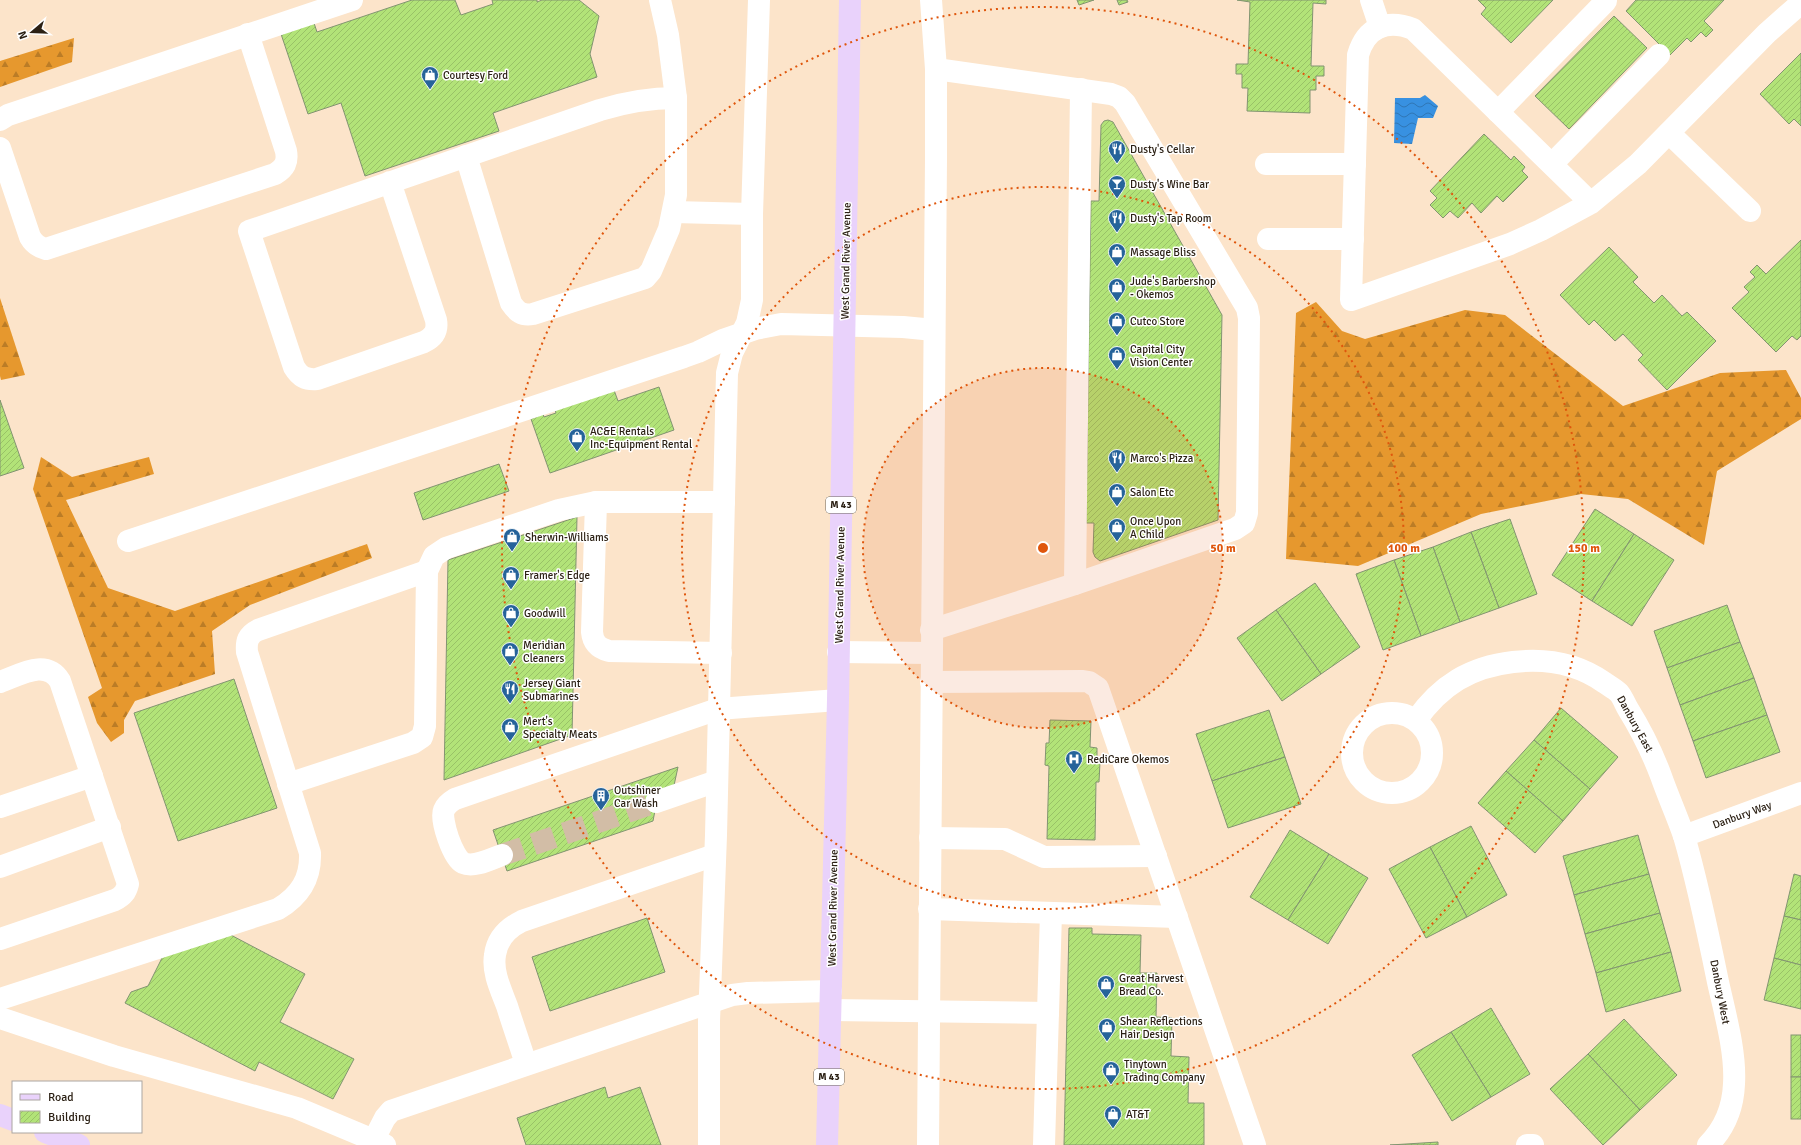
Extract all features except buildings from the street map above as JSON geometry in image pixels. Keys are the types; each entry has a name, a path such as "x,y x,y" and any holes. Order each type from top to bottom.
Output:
{"main road":[{"name":"West Grand River Avenue","path":"827,1145 838,700 850,0"},
{"path":"0,1115 12,1120"},
{"path":"48,1133 79,1145"}],"street":[{"path":"0,120 8,115 352,0"},
{"path":"466,156 511,303 520,313 527,315 645,278 652,271 669,229 674,212 676,195 676,98 668,35 660,0"},
{"path":"709,1145 710,1003 718,709 721,653 727,373 732,353 750,312 752,300 752,214 759,0"},
{"path":"928,1145 936,69 931,0"},
{"path":"1371,0 1380,27"},
{"path":"1498,112 1606,1"},
{"path":"1591,203 1412,29 1402,25 1391,24 1380,27 1365,38 1358,55 1352,300 1510,244 1541,230 1591,203 1638,164 1767,33 1801,3"},
{"path":"0,148 30,237 33,243 39,248 46,250 275,174 286,165 288,158 248,34"},
{"path":"1552,164 1659,55"},
{"path":"931,630 1075,584 1235,529 1244,523 1247,513 1248,311 1125,103 1115,95 1082,89 936,69"},
{"path":"1075,584 1082,89"},
{"path":"390,182 436,320 437,327 435,333 430,339 418,345 317,379 304,378 294,367 249,231 390,182 618,104 638,100 676,98"},
{"path":"1669,133 1750,211"},
{"path":"1266,164 1355,164"},
{"path":"674,212 752,214"},
{"path":"1268,239 1353,239"},
{"path":"128,541 684,357 723,340 768,326 786,324 903,327 934,330"},
{"path":"288,784 413,743 422,737 425,726 427,571 434,556 446,548 559,510 596,502 724,502"},
{"path":"596,502 592,632 596,645 609,651 721,653"},
{"path":"0,1000 278,909 288,904 303,888 308,877 311,865 310,853 247,652 248,639 252,633 258,630 427,571"},
{"path":"838,652 931,653"},
{"name":"Danbury East","path":"1416,720 1437,694 1452,682 1489,666 1525,660 1542,660 1576,667 1593,675 1619,693 1652,753 1684,836"},
{"path":"0,682 37,669 51,670 56,674 60,681 128,884 126,891 121,896 0,939"},
{"path":"931,682 1083,681 1094,684 1100,693 1255,1145"},
{"path":"502,855 470,864 462,863 453,852 443,822 444,808 455,799 718,709 838,700"},
{"path":"0,807 92,776"},
{"path":"656,802 717,781"},
{"name":"Danbury Way","path":"1684,836 1801,793"},
{"path":"0,866 110,827"},
{"name":"Danbury West","path":"1684,836 1710,945 1734,1068 1734,1084 1726,1123 1708,1145"},
{"path":"930,838 1005,838 1044,857 1156,856"},
{"path":"526,1064 496,975 494,956 503,935 512,926 522,921 715,855"},
{"path":"929,909 1177,917"},
{"path":"1044,1145 1051,913"},
{"path":"0,1018 114,1056 297,1108 377,1143 385,1118 391,1111 732,995 748,993 831,1000 928,1011 1048,1013"},
{"path":"1527,1145 1533,1145"}],"green space":[{"path":"74,38 72,62 0,87 0,61"},
{"path":"0,298 25,375 1,380 0,376"},
{"path":"1316,302 1342,331 1365,339 1465,310 1505,315 1623,406 1720,373 1786,370 1801,398 1801,419 1717,471 1704,545 1628,499 1581,494 1481,514 1358,566 1286,559 1296,313"},
{"path":"41,457 72,477 149,457 154,474 66,500 108,588 175,611 367,544 372,558 250,605 212,631 215,674 135,701 124,720 124,733 111,742 97,723 88,697 102,688 33,489"}],"water":[{"path":"1425,95 1438,106 1433,118 1418,118 1412,144 1394,143 1395,98 1420,98"}],"tunnel":[{"path":"502,855 656,802"}],"place":[{"name":"Courtesy Ford","path":"430,90"},
{"name":"Dusty's Cellar","path":"1117,164"},
{"name":"Dusty's Wine Bar","path":"1117,199"},
{"name":"Dusty's Tap Room","path":"1117,233"},
{"name":"Massage Bliss","path":"1117,267"},
{"name":"Jude's Barbershop - Okemos","path":"1117,302"},
{"name":"Cutco Store","path":"1117,336"},
{"name":"Capital City Vision Center","path":"1117,370"},
{"name":"AC&E Rentals Inc-Equipment Rental","path":"577,452"},
{"name":"Marco's Pizza","path":"1117,473"},
{"name":"Salon Etc","path":"1117,507"},
{"name":"Once Upon A Child","path":"1117,542"},
{"name":"Sherwin-Williams","path":"512,552"},
{"name":"Framer's Edge","path":"511,590"},
{"name":"Goodwill","path":"511,628"},
{"name":"Meridian Cleaners","path":"510,666"},
{"name":"Jersey Giant Submarines","path":"510,704"},
{"name":"Mert's Specialty Meats","path":"510,742"},
{"name":"RediCare Okemos","path":"1074,774"},
{"name":"Outshiner Car Wash","path":"601,811"},
{"name":"Great Harvest Bread Co.","path":"1106,999"},
{"name":"Shear Reflections Hair Design","path":"1107,1042"},
{"name":"Tinytown Trading Company","path":"1111,1085"},
{"name":"AT&T","path":"1113,1129"}]}
